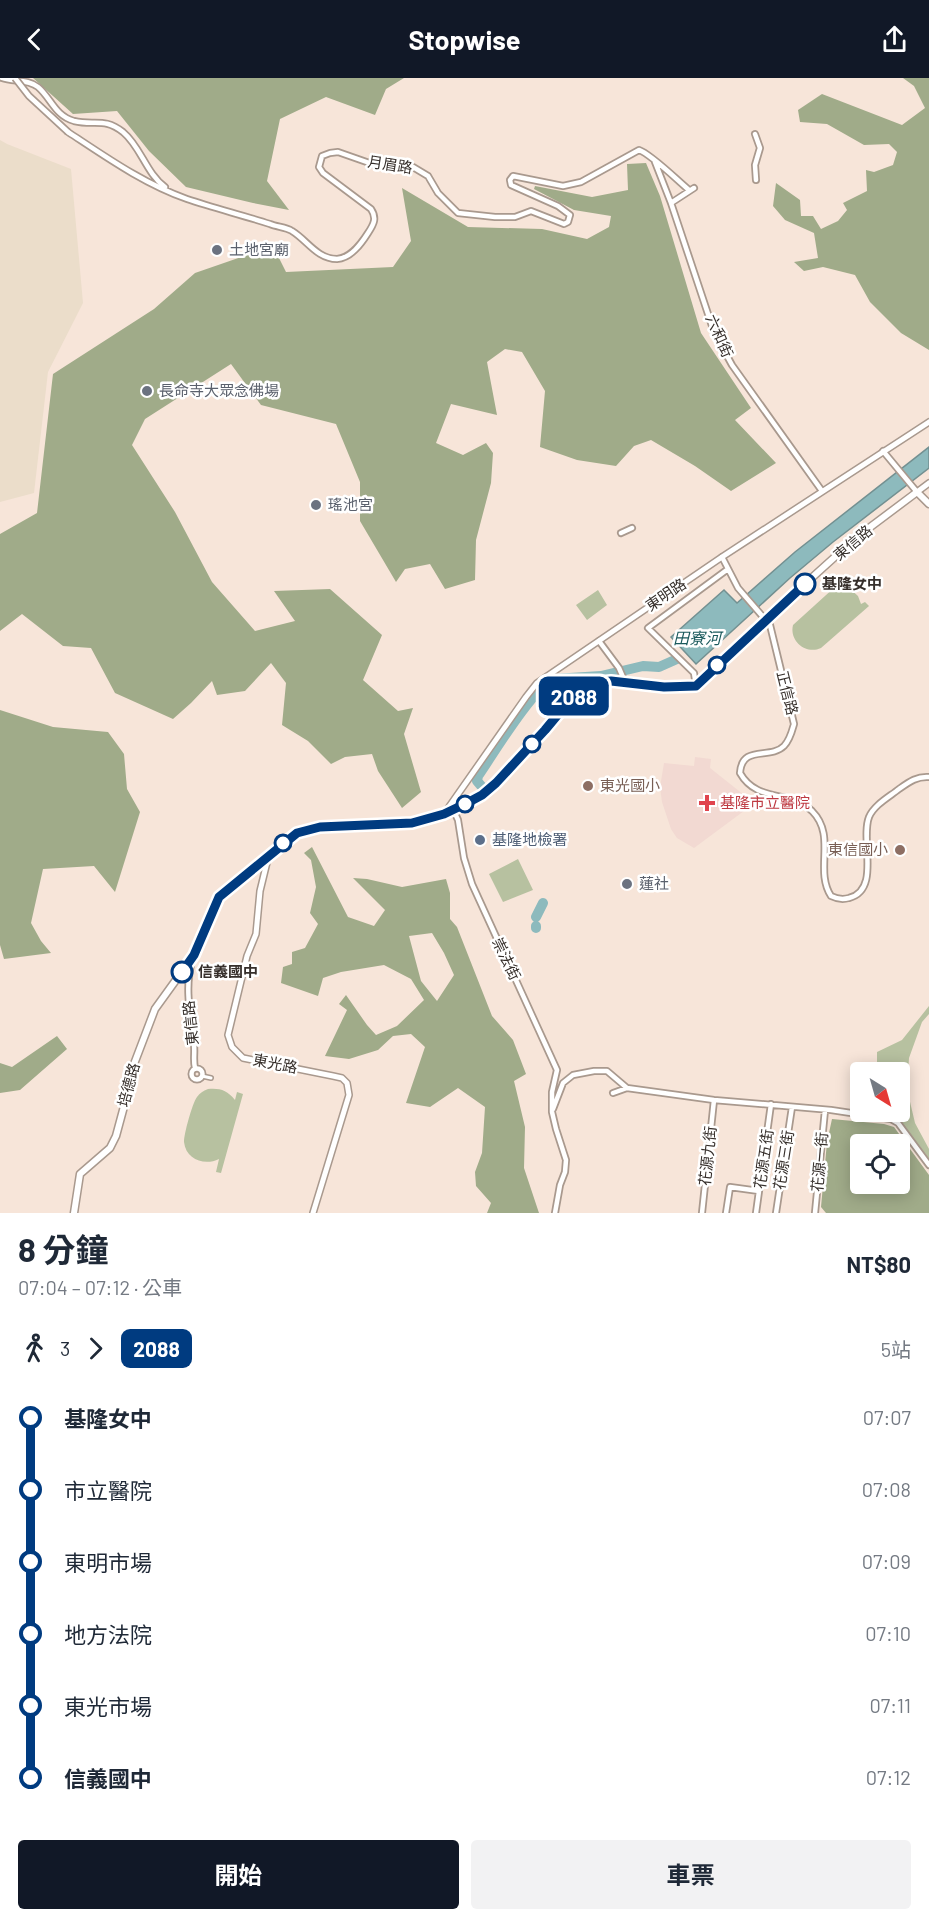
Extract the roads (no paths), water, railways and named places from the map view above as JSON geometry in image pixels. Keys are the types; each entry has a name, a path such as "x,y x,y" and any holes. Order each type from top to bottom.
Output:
{"main road":[{"path":"917,492 929,504"},
{"name":"東信路","path":"194,955 219,897 288,839 304,830 320,827 412,823 444,814 453,807 482,795 545,730 580,688 597,681 624,679 664,687 696,686 857,537 917,492"},
{"name":"培德路","path":"74,1213 80,1174 110,1148 116,1137 130,1072 155,1009 194,955"}],"street":[{"path":"2,78 36,86 52,106 66,118 76,122 110,123 135,146 160,183 172,193"},
{"name":"月眉路","path":"15,78 29,96 68,132 148,183 172,193 291,230 317,252 336,259 346,257 355,250 375,221 371,209 323,173 319,167 322,156 330,153 338,152 378,166 413,167 428,176 438,193 458,213 515,217 531,211 564,224 568,222 570,215 558,206 511,185 510,180 513,176 563,186 581,182 639,150 647,153 654,161 692,189 671,202"},
{"path":"755,134 760,148 755,165 756,180"},
{"name":"六和街","path":"654,161 671,202 714,332 732,365 822,491"},
{"name":"東明路","path":"453,807 537,683 722,557 929,422"},
{"path":"882,451 917,492 929,483"},
{"path":"621,533 632,528"},
{"path":"722,557 734,582 766,619"},
{"path":"696,686 694,673 648,628 728,569"},
{"name":"正信路","path":"766,619 770,625 794,724 784,746 773,752 757,753 745,759 741,763 740,773 754,790 803,804 822,824 825,834 826,887 831,896 842,899 858,895 862,891 867,876 867,820 873,809 909,782 924,776 929,777"},
{"path":"599,641 619,668 624,679"},
{"name":"崇法街","path":"453,807 472,884 557,1070 552,1092 552,1112 566,1160 555,1213"},
{"name":"東光路","path":"269,854 260,891 256,934 246,956 228,1035 232,1047 243,1058 342,1078 349,1087 349,1095 313,1213"},
{"name":"東信路","path":"194,955 190,968 188,997 195,1068"},
{"path":"200,1087 200,1077 202,1070 195,1068 191,1071 193,1078 200,1077 211,1078"},
{"path":"552,1112 563,1083 573,1075 608,1071 627,1088"},
{"path":"613,1093 627,1088 891,1119 898,1123 929,1165"},
{"name":"花源九街","path":"702,1213 714,1100"},
{"name":"花源五街","path":"756,1213 771,1104"},
{"name":"花源三街","path":"776,1213 792,1107"},
{"name":"花源一街","path":"815,1213 825,1110"},
{"path":"726,1213 730,1187 759,1191"}],"water":[{"name":"田寮河","path":"929,447 929,468 790,578 696,664 671,637 724,590 737,603 795,552"}],"waterway":[{"name":"田寮河","path":"483,788 477,781 478,776 524,708 545,685 554,679 601,676 643,666 659,667 677,659"},
{"name":"田寮河","path":"536,917 543,903"}],"place":[{"name":"土地宮廟","path":"217,250"},
{"name":"長命寺大眾念佛場","path":"147,391"},
{"name":"瑤池宮","path":"316,505"},
{"name":"基隆女中","path":"805,584"},
{"name":"東光國小","path":"588,786"},
{"name":"基隆市立醫院","path":"707,803"},
{"name":"基隆地檢署","path":"480,840"},
{"name":"東信國小","path":"900,850"},
{"name":"蓮社","path":"627,884"},
{"name":"信義國中","path":"182,972"}]}
